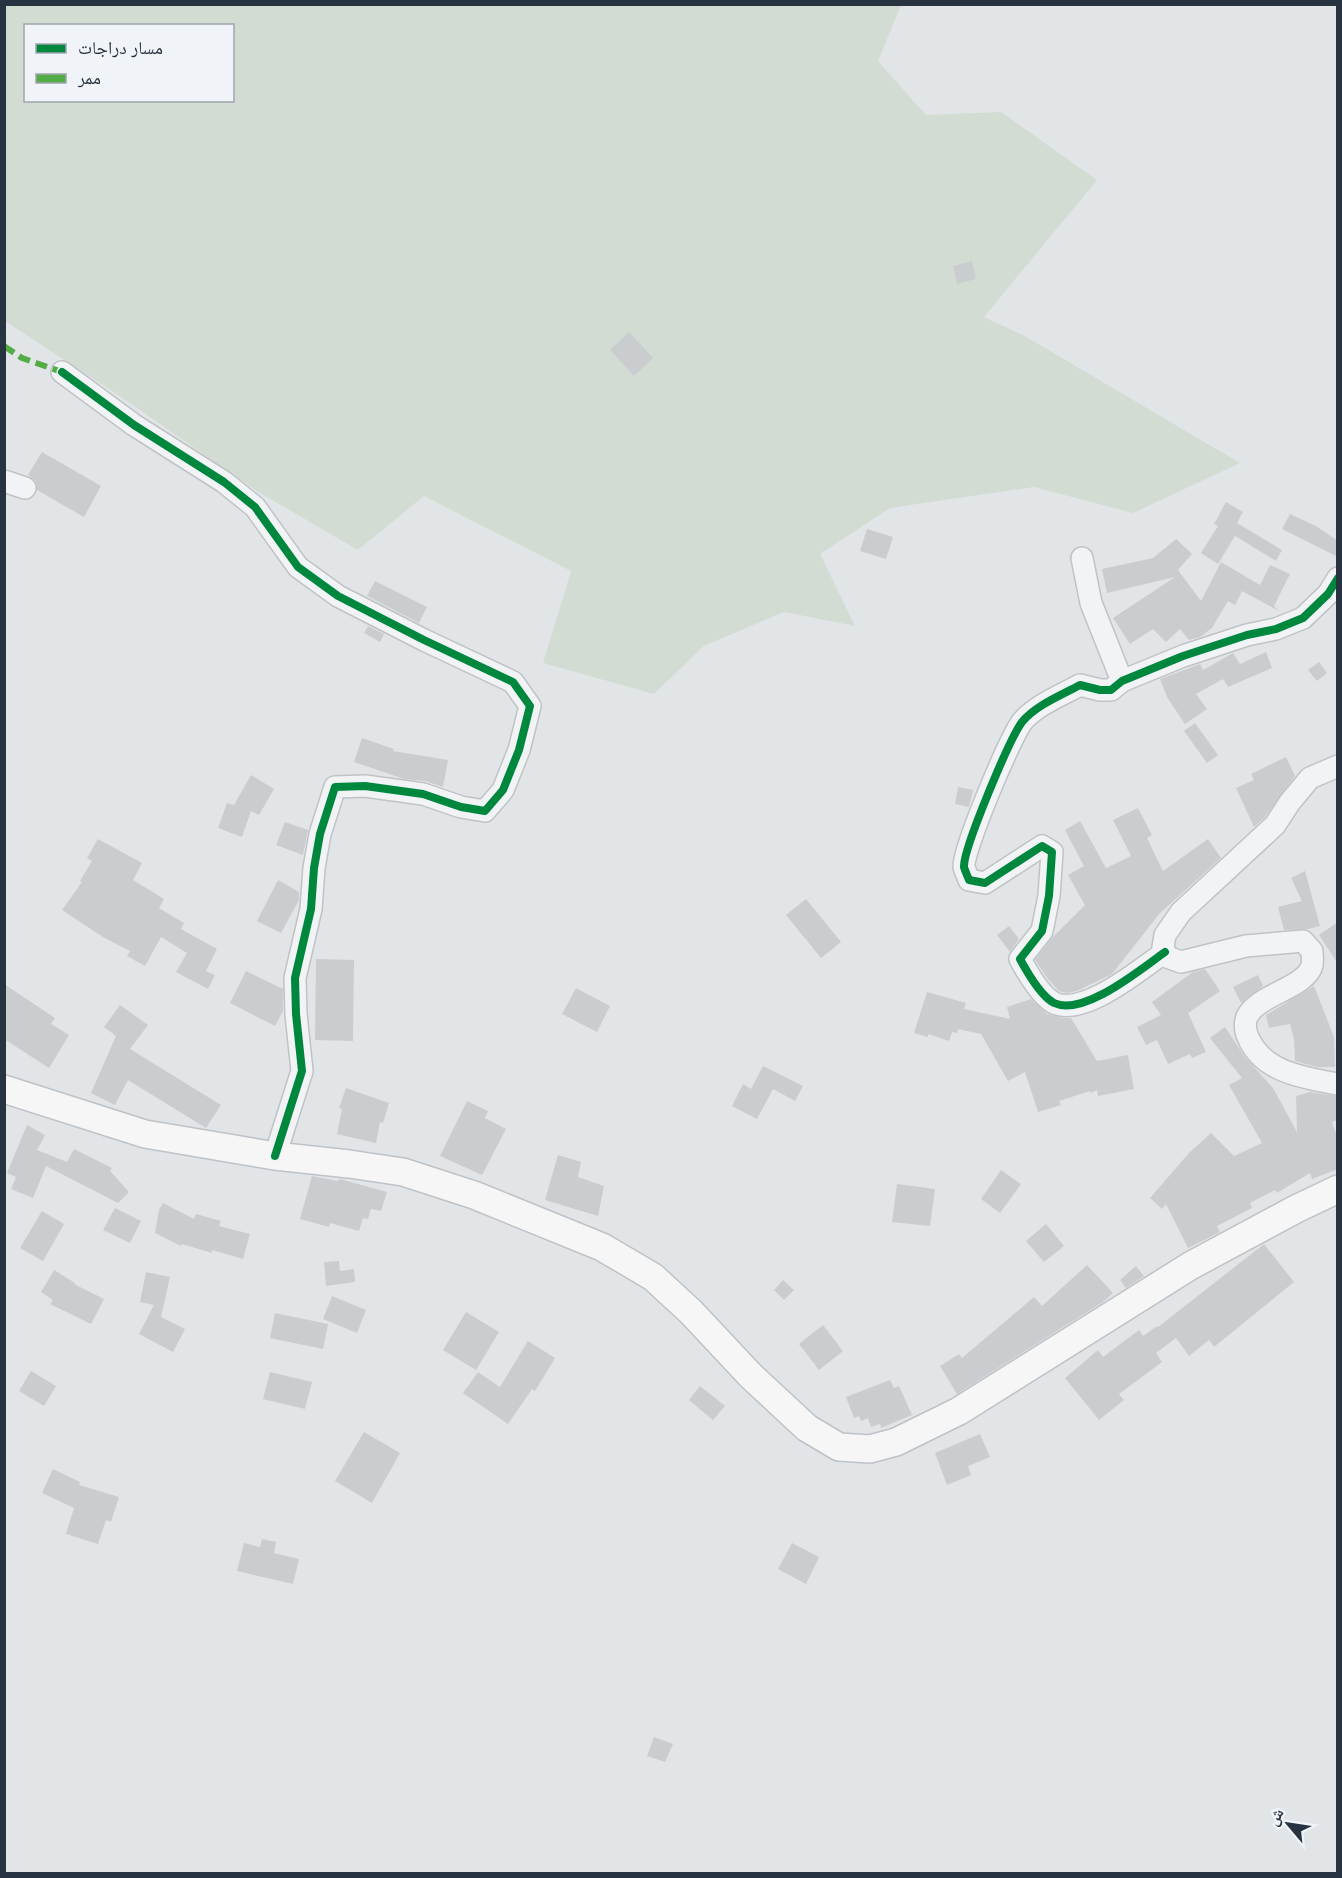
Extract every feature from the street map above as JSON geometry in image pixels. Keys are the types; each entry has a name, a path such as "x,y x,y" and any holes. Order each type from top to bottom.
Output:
{"main road":[{"path":"4,1089 146,1134 275,1156 404,1172 474,1195 602,1247 653,1277 691,1312 751,1376 807,1428 839,1447 870,1449 896,1442 959,1411 1190,1266 1338,1189"}],"street":[{"path":"62,372 134,425 224,482 255,507 298,567 330,590 424,640 513,682 530,706 519,750 503,789 485,811 461,807 423,794 365,786 335,787 320,834 314,868 311,909 295,978 302,1071 275,1156"},
{"path":"4,481 25,488"},
{"path":"1082,558 1091,603 1122,681"},
{"path":"1165,952 1103,996 1076,1005 1055,1003 1036,985 1020,959 1042,931 1049,896 1052,852 1042,846 985,883 969,880 964,867 972,839 1011,741 1024,720 1047,702 1080,685 1111,690 1122,681 1183,656 1303,618 1328,594 1338,578"},
{"path":"1338,766 1310,778 1275,825 1181,912 1165,935 1163,947 1167,957 1181,962 1246,946 1303,941 1312,951 1312,966 1303,978 1261,1002 1248,1015 1245,1031 1252,1049 1267,1063 1289,1073 1338,1084"}],"shaded area":[{"path":"4,5 901,5 878,61 926,115 1001,112 1097,180 984,317 1023,335 1240,463 1133,513 1034,487 890,508 820,554 855,626 784,612 704,646 654,694 543,663 571,571 424,496 358,550 255,490 121,397 5,321"}],"building":[{"path":"972,261 976,279 957,284 953,266"},
{"path":"629,332 653,358 634,376 610,350"},
{"path":"42,452 101,486 84,517 37,490 35,480 28,475"},
{"path":"1226,502 1243,512 1237,523 1282,550 1276,561 1235,536 1218,564 1201,553 1218,526 1214,524"},
{"path":"1290,514 1316,526 1338,541 1338,557 1282,529"},
{"path":"867,529 893,537 886,559 860,551"},
{"path":"1176,539 1192,554 1178,570 1201,601 1221,562 1260,585 1270,565 1290,574 1274,606 1279,611 1242,591 1235,605 1228,601 1212,628 1200,637 1189,640 1180,629 1166,642 1153,629 1130,644 1113,618 1175,577 1107,593 1102,569 1153,558"},
{"path":"375,581 427,607 419,623 367,596"},
{"path":"368,626 384,634 380,642 364,633"},
{"path":"1266,652 1272,668 1228,687 1223,679 1196,694 1207,709 1185,724 1167,697 1160,679 1200,664 1203,670 1233,653 1240,664"},
{"path":"1319,662 1327,673 1317,681 1308,670"},
{"path":"1195,723 1218,755 1207,763 1184,731"},
{"path":"362,738 394,749 393,751 448,760 443,787 425,781 404,779 354,762"},
{"path":"1286,757 1295,776 1265,817 1254,827 1236,788 1254,780 1251,774"},
{"path":"251,775 274,789 259,815 251,811 242,837 218,828 227,803 234,805"},
{"path":"958,787 973,790 969,807 955,804"},
{"path":"1138,808 1152,835 1147,838 1163,871 1208,839 1221,858 1160,913 1112,974 1077,991 1067,993 1059,991 1035,960 1052,938 1085,905 1068,875 1084,866 1065,830 1080,821 1106,868 1131,856 1113,820"},
{"path":"285,822 308,830 303,855 276,845"},
{"path":"98,839 142,863 133,880 164,899 159,908 184,923 181,929 217,949 206,971 215,975 208,989 176,972 187,953 161,937 145,966 127,956 130,951 103,937 62,910 82,882 80,881 92,861 87,858"},
{"path":"1305,871 1320,926 1284,930 1278,907 1302,901 1291,878"},
{"path":"278,880 299,892 299,900 281,933 257,921"},
{"path":"806,899 841,942 821,958 786,915"},
{"path":"1338,922 1338,964 1319,935"},
{"path":"1009,926 1019,939 1010,952 997,935"},
{"path":"316,959 354,960 353,1041 315,1040"},
{"path":"1205,969 1220,991 1188,1013 1206,1052 1192,1058 1190,1054 1168,1064 1157,1040 1146,1045 1137,1027 1161,1015 1152,1002 1193,972"},
{"path":"246,971 283,989 283,1011 275,1026 230,1003"},
{"path":"1258,975 1263,986 1241,1003 1233,987"},
{"path":"4,984 55,1018 51,1024 69,1035 49,1068 4,1039"},
{"path":"1314,986 1334,1037 1335,1067 1317,1067 1295,1061 1294,1039 1290,1024 1269,1028 1266,1015"},
{"path":"576,988 610,1006 597,1032 562,1014"},
{"path":"927,992 966,1003 964,1009 1010,1019 1007,1007 1031,999 1047,1014 1071,1018 1097,1061 1128,1055 1134,1089 1098,1096 1097,1090 1091,1093 1090,1091 1059,1101 1061,1105 1038,1112 1025,1072 1008,1081 981,1034 958,1029 957,1033 952,1032 949,1041 928,1034 928,1037 914,1033"},
{"path":"120,1005 148,1025 130,1049 221,1105 206,1128 128,1080 115,1105 91,1093 116,1036 104,1027"},
{"path":"1225,1027 1245,1057 1273,1088 1297,1132 1296,1096 1310,1092 1338,1096 1338,1120 1332,1122 1338,1139 1338,1169 1312,1179 1310,1173 1277,1193 1275,1190 1250,1203 1252,1208 1217,1226 1220,1232 1188,1248 1166,1204 1162,1209 1150,1198 1189,1153 1211,1133 1234,1156 1262,1143 1229,1085 1242,1078 1210,1038"},
{"path":"763,1066 803,1086 795,1101 773,1089 757,1119 732,1106 743,1084 751,1089"},
{"path":"346,1088 389,1103 383,1123 380,1122 376,1143 337,1134 342,1109 339,1108"},
{"path":"467,1101 488,1111 485,1118 506,1129 482,1175 440,1156"},
{"path":"27,1125 45,1135 37,1150 67,1162 74,1149 112,1168 110,1171 129,1192 118,1203 46,1166 33,1198 11,1189 16,1177 7,1173"},
{"path":"558,1155 581,1162 578,1177 604,1186 598,1216 545,1200"},
{"path":"1001,1170 1021,1184 1000,1213 981,1199"},
{"path":"312,1176 338,1181 340,1179 387,1192 381,1211 371,1209 368,1219 363,1218 359,1231 330,1223 329,1227 300,1219"},
{"path":"897,1184 935,1189 930,1226 892,1222"},
{"path":"163,1203 194,1219 196,1214 221,1221 219,1226 250,1234 243,1259 212,1250 212,1253 182,1244 181,1246 155,1233 159,1210"},
{"path":"115,1208 141,1221 130,1243 103,1230"},
{"path":"42,1211 64,1224 43,1261 20,1248"},
{"path":"1046,1224 1064,1246 1044,1262 1026,1241"},
{"path":"1264,1244 1294,1282 1214,1347 1209,1340 1189,1356 1176,1338 1156,1353 1162,1362 1119,1394 1124,1400 1099,1420 1065,1378 1098,1350 1103,1357 1139,1330 1143,1336 1158,1327"},
{"path":"339,1261 340,1271 354,1269 355,1282 326,1286 324,1262"},
{"path":"1087,1265 1113,1293 1103,1302 957,1394 940,1366 959,1354 962,1358 1034,1297 1042,1306"},
{"path":"1136,1266 1144,1276 1126,1288 1120,1280"},
{"path":"54,1270 74,1284 104,1299 91,1324 50,1304 53,1300 41,1292"},
{"path":"146,1272 170,1277 161,1317 185,1329 173,1352 139,1334 154,1305 140,1302"},
{"path":"783,1280 794,1290 784,1300 774,1290"},
{"path":"332,1296 366,1310 357,1333 323,1319"},
{"path":"466,1312 499,1332 476,1370 443,1350"},
{"path":"275,1313 328,1324 323,1349 270,1338"},
{"path":"823,1325 843,1351 819,1370 799,1344"},
{"path":"528,1341 555,1358 535,1391 532,1389 508,1424 463,1393 478,1372 500,1387"},
{"path":"31,1371 56,1386 44,1406 19,1391"},
{"path":"270,1372 312,1382 305,1409 263,1399"},
{"path":"890,1380 894,1388 899,1386 912,1415 881,1428 880,1424 871,1427 868,1418 861,1421 859,1416 854,1418 846,1397"},
{"path":"700,1386 725,1406 713,1420 689,1400"},
{"path":"364,1432 400,1453 372,1503 335,1481"},
{"path":"980,1434 990,1457 968,1466 971,1475 947,1485 935,1453"},
{"path":"53,1469 80,1482 79,1485 119,1497 111,1522 106,1520 98,1544 66,1534 74,1508 42,1493"},
{"path":"262,1539 276,1542 274,1553 299,1559 293,1584 237,1571 244,1543 260,1547"},
{"path":"792,1543 819,1557 806,1584 778,1569"},
{"path":"654,1737 673,1744 665,1762 647,1756"}],"marked path":[{"path":"4,346 22,358 62,372"}],"cycle path":[{"path":"62,372 134,425 224,482 255,507 298,567 338,596 513,682 530,706 519,750 503,790 485,811 461,807 423,794 365,786 335,787 320,834 314,868 311,909 295,978 302,1071 275,1156"},
{"path":"1165,952 1112,989 1081,1003 1066,1005 1054,1003 1039,989 1020,959 1042,931 1049,896 1052,852 1042,846 985,883 969,880 964,867 979,817 1008,749 1022,722 1034,710 1080,685 1111,690 1122,681 1183,656 1247,635 1276,629 1303,618 1328,594 1338,578"}]}
